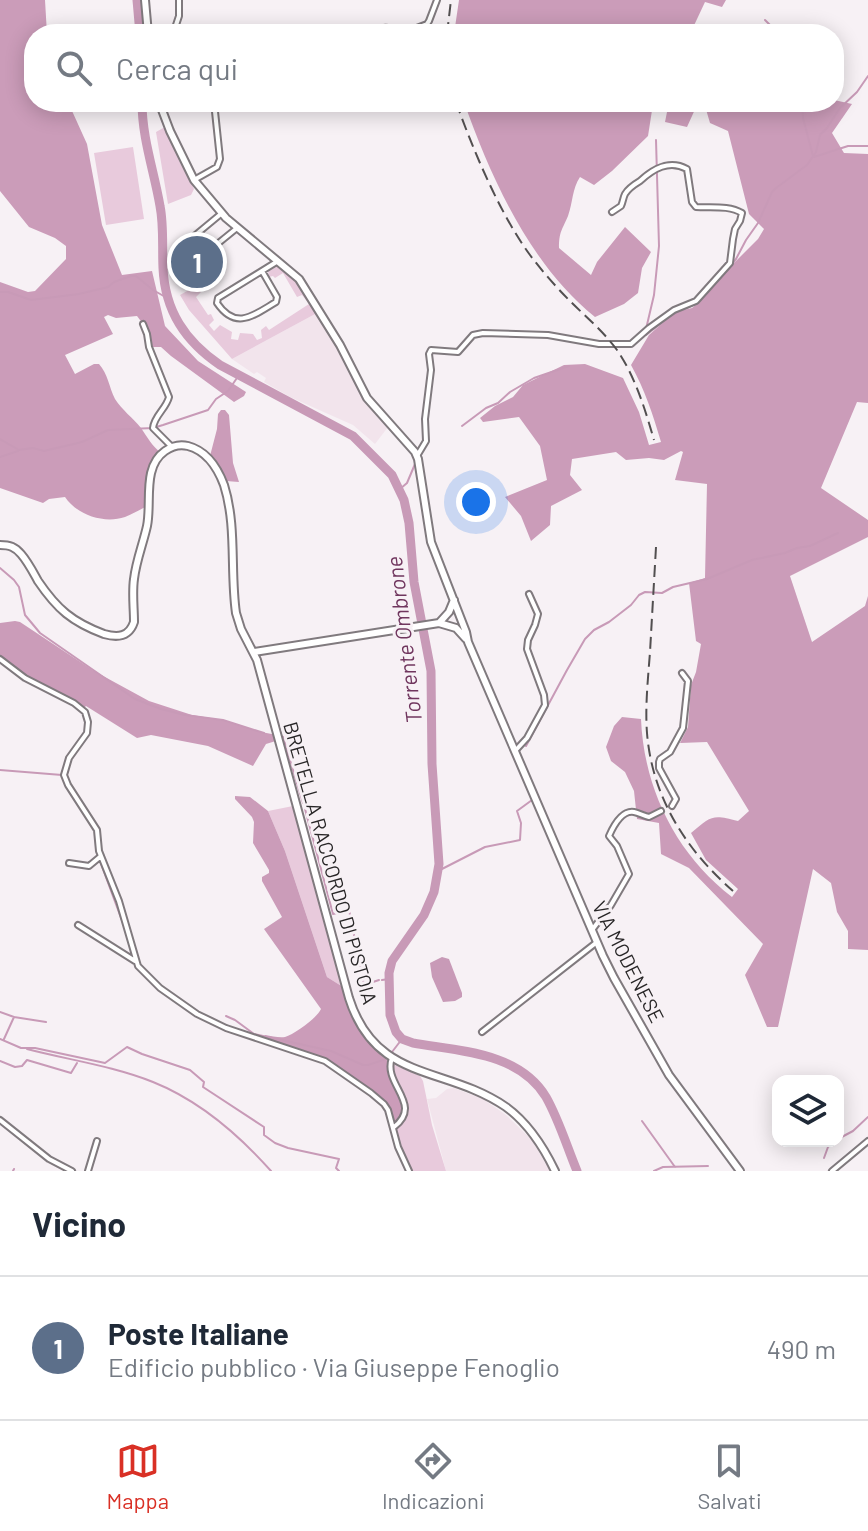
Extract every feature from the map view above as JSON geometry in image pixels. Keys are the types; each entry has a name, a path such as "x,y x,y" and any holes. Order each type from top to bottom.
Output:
{"street":[{"path":"145,0 147,24"},
{"path":"176,24 179,0"},
{"path":"427,24 437,0"},
{"path":"163,112 194,180 237,228 295,274 340,345 367,398 417,456 426,442 431,350 458,352 473,335 483,333 548,335 599,344 631,344 674,310 696,301 730,263 735,229 742,213 723,208 696,207 692,202 687,169 667,165 652,171 634,185 625,194 623,205 612,212"},
{"path":"194,180 217,167 220,159 215,112"},
{"path":"222,213 187,242 200,258 237,228"},
{"path":"262,271 277,297 276,302 247,318 224,313 217,303 218,298 278,261"},
{"path":"143,324 169,397 167,405 153,422 153,428 172,447"},
{"path":"0,545 12,546 21,554 58,608 73,620 109,635 118,637 126,634 134,622 134,581 147,525 151,474 161,453 179,445 190,446 214,464 229,504 236,613 254,652 436,623 456,628 468,642"},
{"name":"VIA MODENESE","path":"417,456 431,542 468,642 597,942 614,978 675,1084 740,1171"},
{"path":"515,751 527,738 545,705 527,649 538,614 529,594"},
{"path":"436,623 449,612 454,600"},
{"name":"BRETELLA RACCORDO DI PISTOIA","path":"254,652 352,1006 360,1025 373,1042 392,1058 481,1093 505,1107 532,1132 555,1171"},
{"path":"0,659 25,678 85,712 87,733 69,758 64,772 68,785 96,827 101,856 119,901 136,963"},
{"path":"672,806 676,799 659,768 659,762 670,752 683,728 688,681 682,673"},
{"path":"592,930 629,874 610,833 628,812 649,817 661,811"},
{"path":"69,863 89,866 101,856"},
{"path":"78,925 136,963 160,988 197,1014 226,1028 325,1061 384,1104 409,1171"},
{"path":"482,1032 597,942"},
{"path":"392,1058 390,1070 405,1106 403,1118 394,1127"},
{"path":"0,1120 49,1159 72,1171"},
{"path":"88,1171 97,1141"},
{"path":"832,1171 868,1141"}],"shaded area":[{"path":"0,0 45,0 46,24 24,24 24,112 73,112 87,144 102,225 122,275 152,271 165,326 198,361 246,392 234,402 161,347 149,347 143,324 137,316 104,317 113,334 65,355 75,374 99,364 115,399 161,453 151,474 149,505 125,517 100,518 76,509 65,497 43,503 0,488 0,282 28,292 35,291 66,259 66,246 29,227 0,191"},
{"path":"459,0 726,0 722,7 705,2 695,24 455,24"},
{"path":"844,102 852,104 832,133 844,153 868,154 868,403 857,402 821,488 868,520 868,537 790,576 812,642 865,606 868,596 868,950 848,949 848,931 837,912 831,883 813,869 778,1027 767,1027 745,975 763,944 689,868 661,854 659,823 637,819 634,791 625,772 611,761 606,747 614,726 622,717 641,719 649,770 667,818 695,861 732,897 738,889 706,860 691,833 712,818 738,821 749,811 707,742 680,743 688,727 691,685 701,644 696,641 689,583 705,578 707,484 675,480 681,451 664,460 626,460 616,452 572,459 570,475 582,490 551,506 550,525 531,541 521,516 505,497 547,480 540,446 519,417 483,422 480,418 513,397 523,385 564,365 585,364 623,378 639,412 649,445 661,442 631,365 649,335 675,312 692,308 706,296 764,229 749,214 728,131 710,123 707,112 844,112"},
{"path":"468,112 652,112 648,136 612,171 594,185 580,177 561,231 559,248 591,275 597,262 625,227 651,252 642,268 638,293 624,304 595,317 572,296 532,246 487,160"},
{"path":"667,112 694,112 687,127 665,122"},
{"path":"165,127 194,189 191,195 168,204 156,132"},
{"path":"133,147 144,219 106,225 94,153"},
{"path":"278,266 295,280 317,313 232,359 189,310 180,295 196,286 201,292 196,297 214,320 209,325 214,331 220,325 232,332 231,339 238,340 240,333 253,334 257,340 262,338 261,330 266,326 269,330 309,304 302,295 297,297 283,273 275,278 269,277 268,271"},
{"path":"317,313 347,364 360,395 388,427 375,444 353,425 290,397 264,382 266,378 257,372 254,374 232,359"},
{"path":"221,410 229,415 233,463 239,482 226,481 210,456"},
{"path":"15,621 94,671 149,701 192,715 277,735 279,740 266,744 253,766 208,746 151,735 137,738 86,706 83,709 25,678 0,659 0,623"},
{"path":"235,796 250,797 268,811 285,851 327,977 343,987 362,1033 390,1063 389,1071 403,1102 403,1116 393,1127 383,1103 325,1062 262,1040 265,1035 289,1035 321,1009 264,929 282,917 262,881 269,870 253,843 254,822"},
{"path":"293,806 343,987 327,977 285,851 268,811"},
{"path":"442,957 449,959 462,993 462,997 455,1001 443,1002 432,977 430,963"},
{"path":"390,1063 420,1076 423,1081 446,1171 410,1171 405,1164 393,1127 398,1090 389,1071"},
{"path":"454,1088 483,1099 506,1115 532,1140 550,1171 446,1171 427,1099 436,1098 447,1089"}],"waterway":[{"name":"Torrente Ombrone","path":"137,0 139,24"},
{"path":"765,20 769,24"},
{"path":"844,104 868,76"},
{"name":"Torrente Ombrone","path":"143,112 161,214 165,284 179,324 197,346 220,365 353,436 392,475 404,500 414,582 431,671 432,764 439,864 434,892 424,915 392,961 389,973 390,1015 396,1032 402,1039 413,1043 487,1056 520,1071 546,1097 577,1171"},
{"path":"803,112 813,156"},
{"path":"646,335 672,315 706,296 736,259 772,192 807,165 816,152 820,135 837,112"},
{"path":"646,329 654,295 659,246 656,140"},
{"path":"814,157 848,146 868,146"},
{"path":"0,292 31,300 79,294 136,276 169,299"},
{"path":"462,426 534,378 569,366"},
{"path":"0,439 19,450 33,448 44,451 82,442 108,430 153,428 208,410 239,375"},
{"path":"0,457 18,451"},
{"path":"400,489 407,483 415,464"},
{"path":"526,746 585,639 631,605 639,595 645,592 662,593 673,587 707,579 752,560 810,546 838,533"},
{"path":"0,568 19,587 25,615 40,633 135,699 161,709 223,720 264,733"},
{"path":"281,736 303,803"},
{"path":"0,770 62,775 65,783"},
{"path":"438,871 485,847 520,840 521,823 517,811 532,800"},
{"path":"305,809 333,914 349,910 364,985 379,980"},
{"path":"100,861 124,926"},
{"name":"Torrente Ombrone","path":"382,980 389,979"},
{"path":"0,1012 46,1022"},
{"path":"226,1016 254,1034 331,1051 363,1065 386,1059"},
{"path":"4,1039 14,1017"},
{"path":"0,1039 21,1048"},
{"path":"392,1052 402,1039"},
{"path":"22,1048 105,1063 127,1047 190,1070 204,1082 203,1087 264,1127 264,1135 275,1143 339,1159 336,1168 339,1171"},
{"path":"27,1049 122,1072 170,1090 217,1120 271,1171"},
{"path":"0,1061 15,1067 22,1066 27,1060 71,1073 77,1063"},
{"path":"844,1136 868,1117"},
{"path":"642,1121 675,1167"},
{"path":"824,1158 828,1147"},
{"path":"654,1171 663,1167 708,1166"}],"railway":[{"path":"448,24 451,0"},
{"path":"460,112 508,221 544,273 617,350 634,382 654,440"},
{"path":"656,547 647,703 650,756 674,821 700,858 733,891"}],"place":[{"name":"Poste Italiane","path":"197,262"}]}
